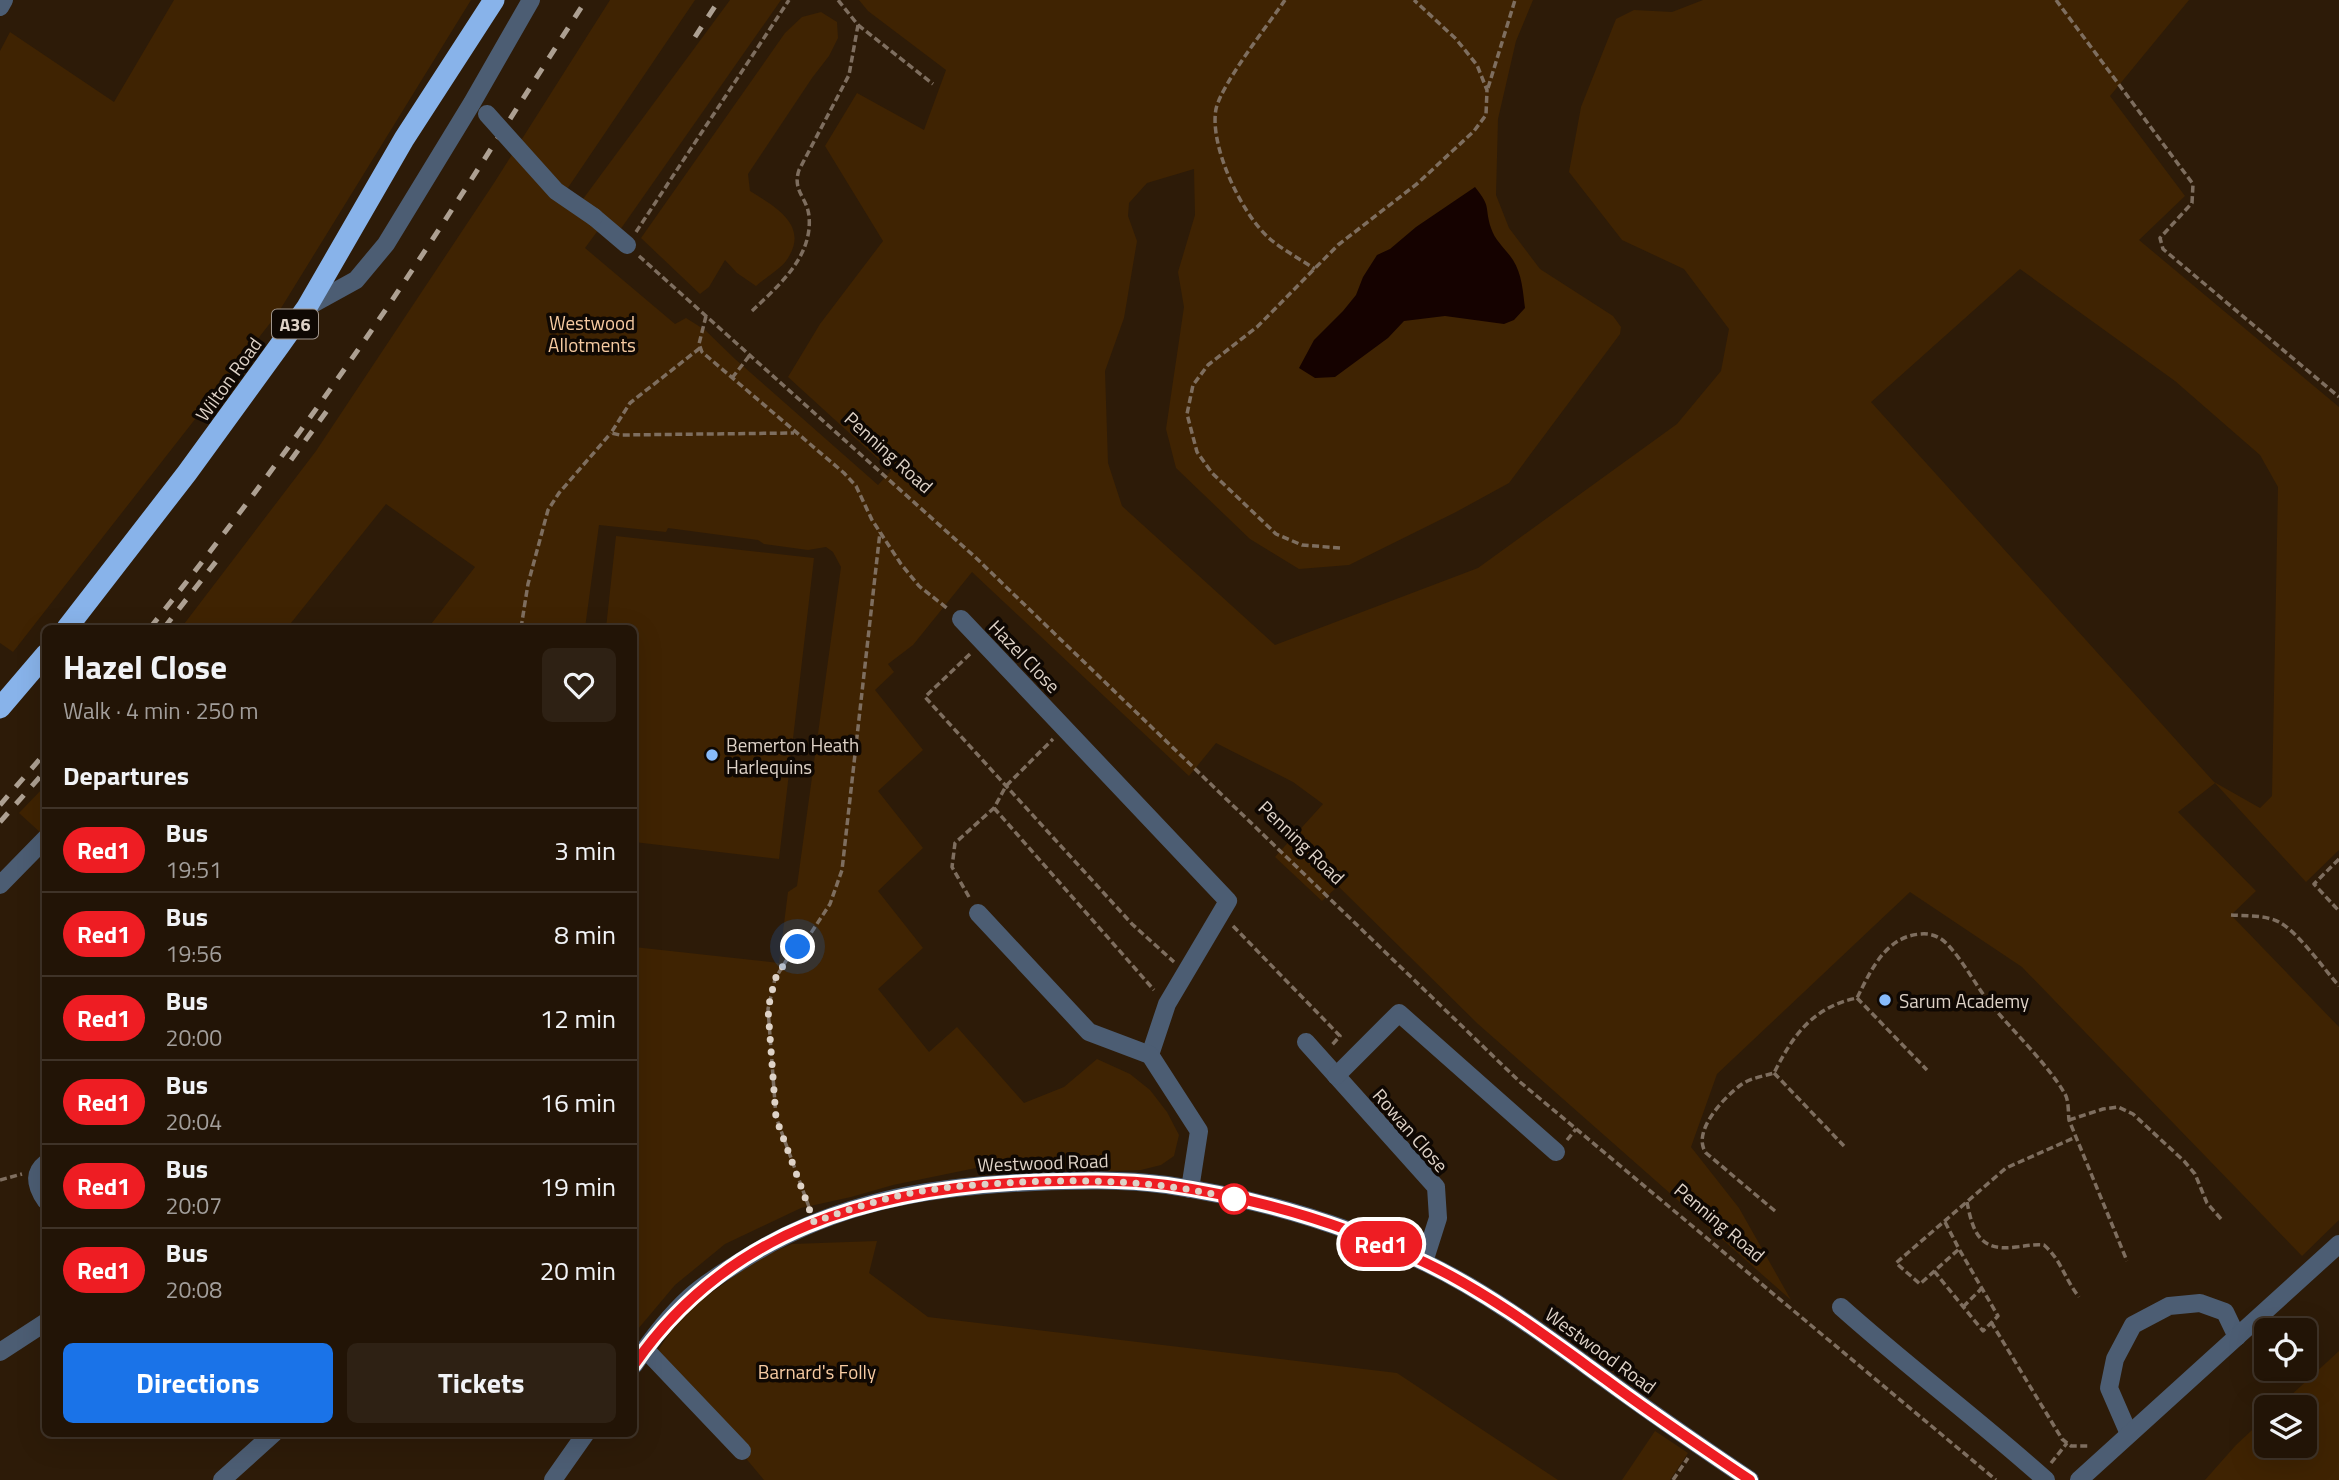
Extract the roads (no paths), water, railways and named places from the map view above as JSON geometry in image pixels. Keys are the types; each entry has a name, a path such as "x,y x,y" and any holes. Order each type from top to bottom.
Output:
{"highway":[{"name":"Wilton Road","path":"69,625 187,473 307,307 404,139 494,0"},
{"path":"0,708 42,659"}],"street":[{"path":"0,8 5,0"},
{"path":"307,307 356,280 386,244 531,0"},
{"path":"472,103 487,114 556,191 594,217 627,245"},
{"name":"Hazel Close","path":"961,619 1228,901 1167,1004 1150,1055"},
{"path":"0,885 42,842"},
{"path":"978,913 1089,1032 1150,1055 1199,1131 1191,1189"},
{"path":"1336,1076 1399,1013 1556,1152"},
{"name":"Rowan Close","path":"1306,1042 1436,1187 1438,1218 1424,1262"},
{"path":"42,1166 38,1169 37,1181 42,1192"},
{"name":"Westwood Road","path":"637,1361 667,1320 720,1274 755,1252 814,1222 847,1210 916,1192 982,1184 1123,1181 1191,1189 1268,1206 1325,1223 1424,1262 1504,1307 1750,1480"},
{"path":"2079,1480 2339,1244"},
{"path":"2129,1434 2109,1388 2115,1359 2133,1325 2169,1307 2200,1303 2225,1312 2237,1338"},
{"path":"1841,1307 2043,1478"},
{"path":"0,1352 42,1325"},
{"path":"645,1349 743,1451"},
{"path":"222,1480 270,1437"},
{"path":"553,1480 583,1437"}],"railway":[{"path":"152,625 262,483 369,334 586,0"},
{"path":"695,37 719,0"},
{"path":"291,460 332,404"},
{"path":"166,625 218,559"},
{"path":"0,805 42,757"},
{"path":"0,822 42,775"}],"place":[{"name":"Bemerton Heath Harlequins","path":"712,755"},
{"name":"Sarum Academy","path":"1885,1000"}],"park label":[{"name":"Westwood Allotments","path":"592,333"},
{"name":"Barnard's Folly","path":"817,1371"}]}
